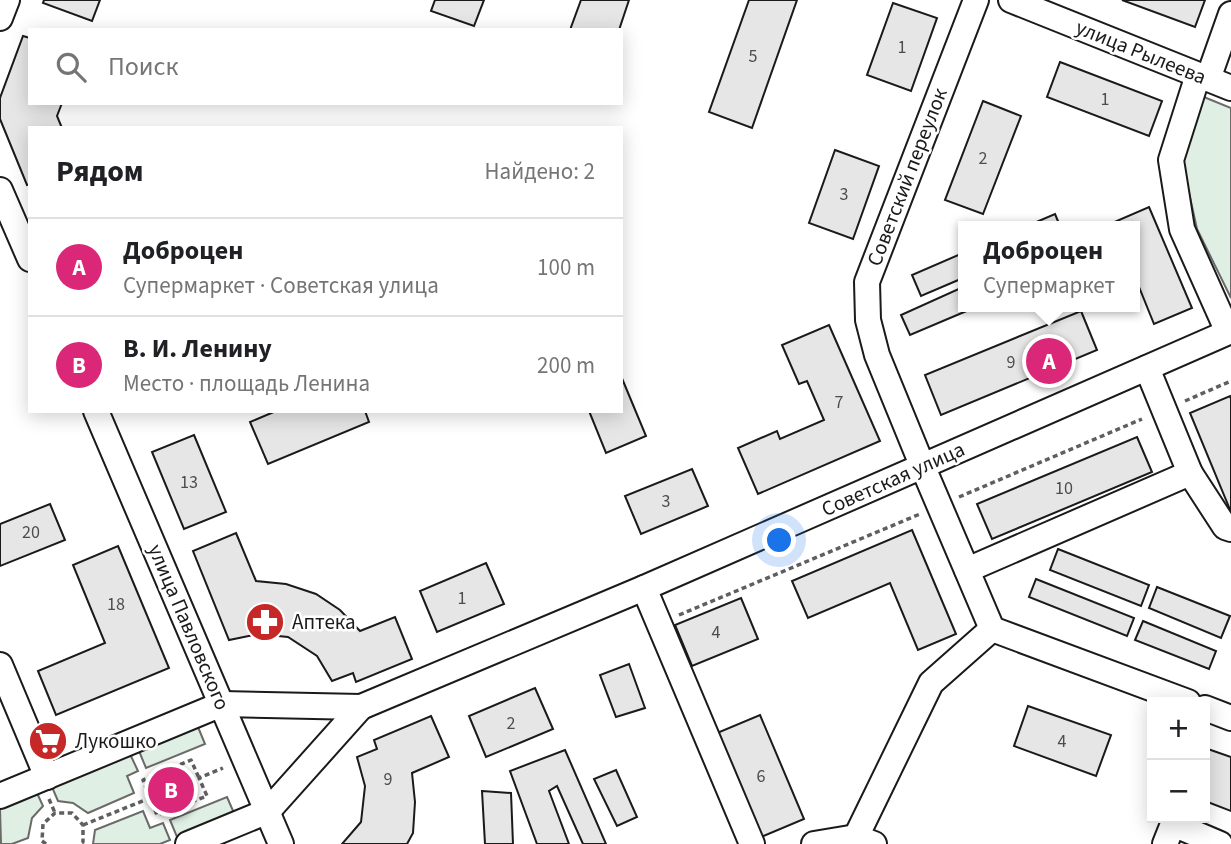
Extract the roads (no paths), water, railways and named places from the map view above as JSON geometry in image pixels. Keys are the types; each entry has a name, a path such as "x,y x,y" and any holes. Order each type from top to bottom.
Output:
{"street":[{"path":"0,18 7,0"},
{"name":"Советский переулок","path":"976,0 867,282 868,320 877,355 992,629"},
{"name":"улица Рылеева","path":"1012,0 1231,88"},
{"path":"1230,332 1182,229 1171,160 1203,77 1231,15"},
{"path":"0,190 28,254"},
{"name":"Советская улица","path":"361,707 644,588 1230,332"},
{"path":"1147,368 1190,473 1225,527 1231,529"},
{"name":"улица Павловского","path":"97,413 281,844"},
{"path":"967,570 1190,473"},
{"path":"644,588 752,844"},
{"path":"814,844 865,840 931,683 992,629 1175,697"},
{"path":"0,665 47,777"},
{"path":"0,796 222,704 361,707"},
{"path":"188,844 268,811 361,707"},
{"path":"1165,844 1173,824 1220,844"}],"place":[{"name":"Доброцен","path":"1049,361"},
{"name":"Аптека","path":"265,622"},
{"name":"Лукошко","path":"48,741"},
{"name":"В. И. Ленину","path":"171,790"}]}
